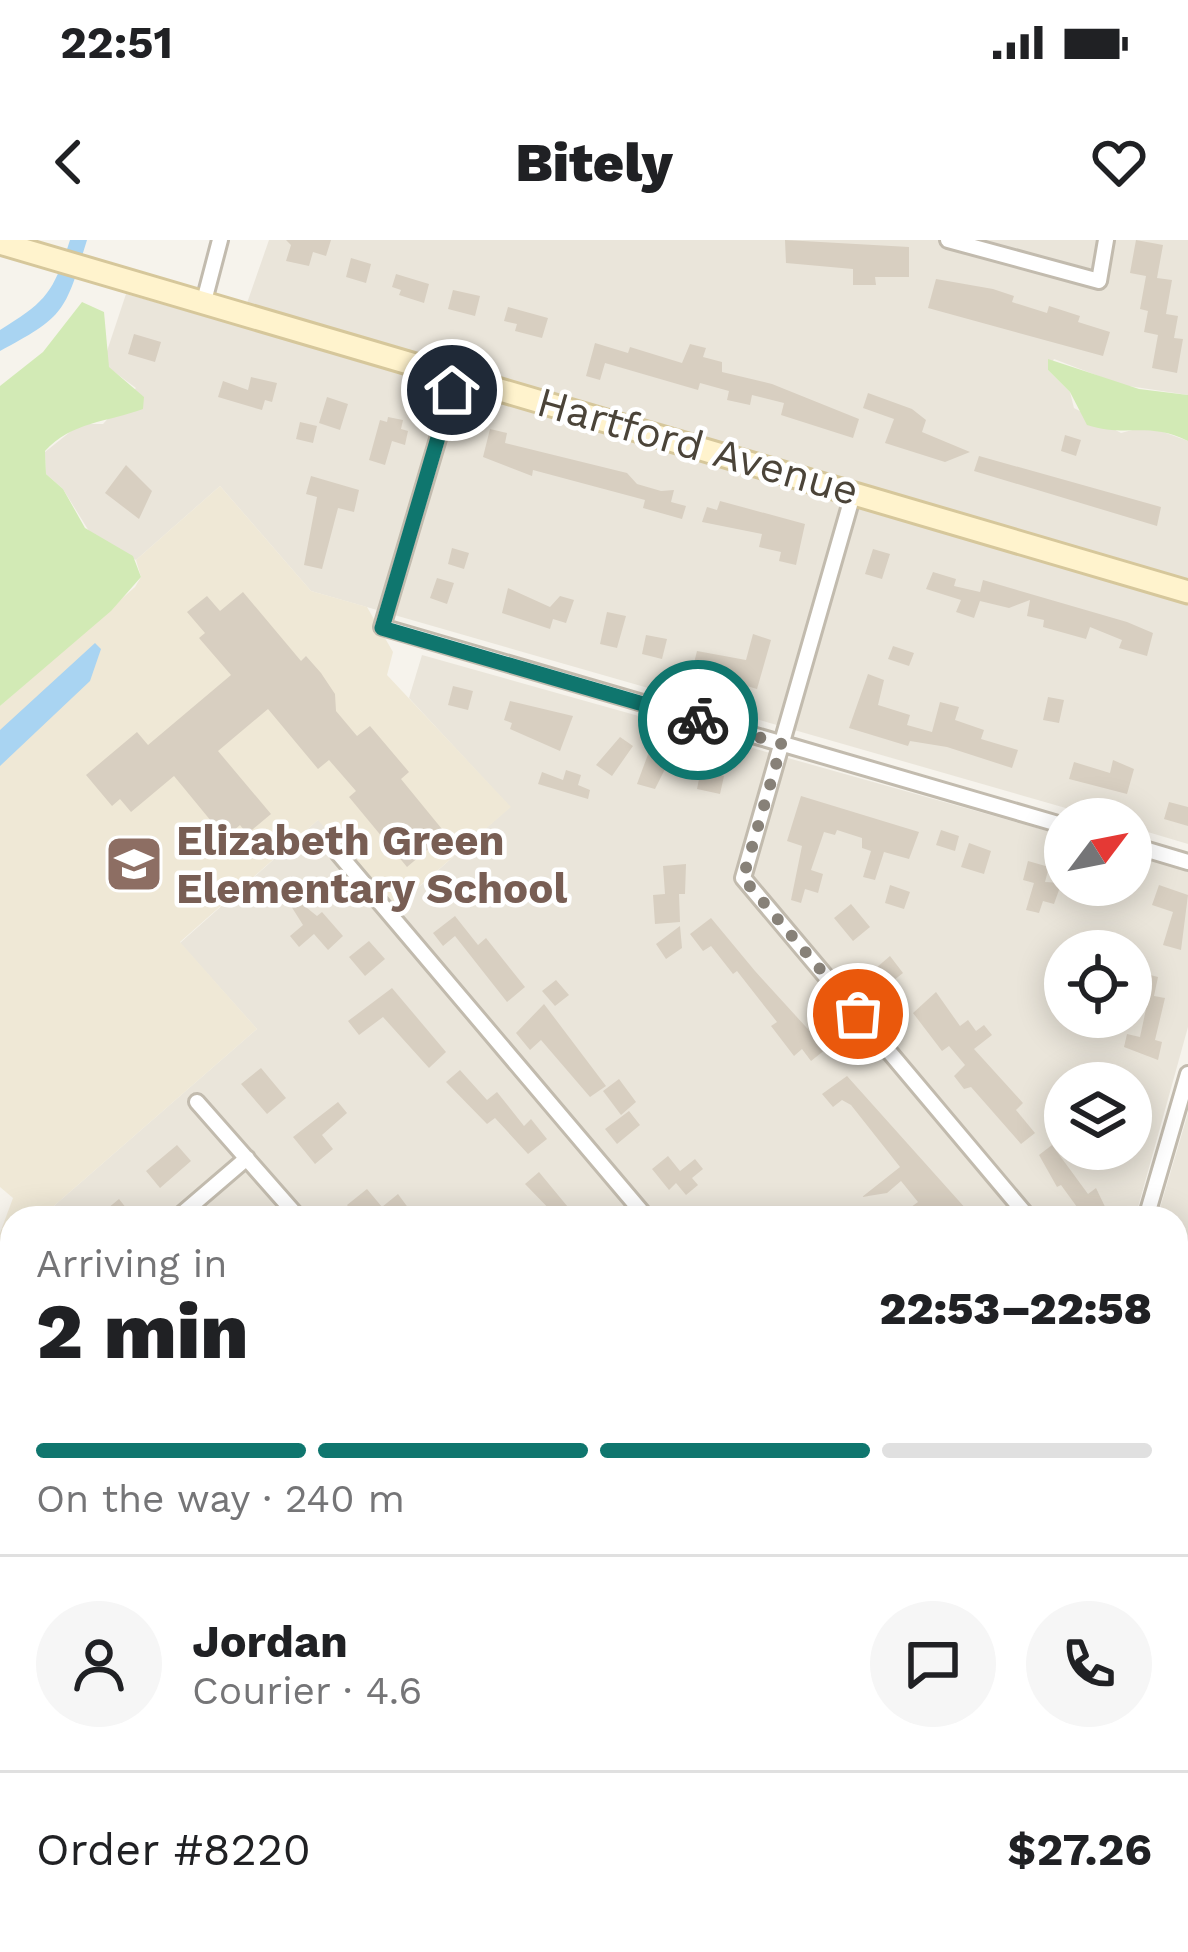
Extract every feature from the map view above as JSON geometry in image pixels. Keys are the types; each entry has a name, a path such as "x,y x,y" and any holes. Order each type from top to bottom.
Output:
{"main road":[{"name":"Hartford Avenue","path":"0,243 1188,592"}],"street":[{"path":"204,302 220,240"},
{"path":"948,240 1100,281 1106,240"},
{"path":"457,374 382,628 1044,820"},
{"path":"854,491 743,878 1019,1206"},
{"path":"1152,851 1188,862"},
{"path":"338,853 637,1206"},
{"path":"1151,1206 1181,1125 1188,1074"},
{"path":"197,1102 289,1206"},
{"path":"191,1206 247,1158"}],"shaded area":[{"path":"269,240 1188,240 1188,395 1122,385 1054,359 1048,370 1070,392 1074,408 1121,433 1147,426 1188,441 1188,844 1152,833 1152,798 1044,798 1044,802 311,591 220,486 136,560 92,536 63,489 46,474 45,452 80,424 103,424 136,388 109,368 105,357 126,294 239,326"},
{"name":"Elizabeth Green Elementary School","path":"220,486 311,591 367,607 393,652 387,675 511,807 394,908 318,820 180,942 257,1029 54,1206 10,1206 13,1198 0,1187 0,706 135,587 141,577 136,560"},
{"path":"422,655 1044,830 1044,906 1152,906 1152,861 1188,871 1188,1027 1152,1157 1152,1062 1044,1062 1044,1170 1148,1170 1138,1206 54,1206 257,1029 180,943 319,819 395,908 510,807 409,698"},
{"path":"1188,1113 1188,1206 1161,1206"}],"green space":[{"path":"82,302 104,312 109,367 144,397 143,409 78,428 55,441 45,451 46,474 63,489 85,528 133,556 141,577 111,611 0,706 0,386 43,352"},
{"path":"1048,359 1139,389 1188,395 1188,441 1160,432 1087,425 1070,392 1048,370"}],"water":[{"path":"70,240 87,240 60,309 38,329 0,351 0,330 46,294"},
{"path":"95,643 101,649 90,681 0,766 0,730"}],"building":[{"path":"286,240 331,240 326,256 313,252 309,266 286,261 291,245"},
{"path":"785,240 909,247 909,277 875,277 876,285 853,285 853,269 786,263"},
{"path":"1136,240 1163,245 1157,278 1172,280 1166,314 1178,316 1174,338 1183,339 1177,373 1152,368 1158,335 1144,332 1148,311 1140,309 1146,276 1130,273"},
{"path":"351,258 371,264 366,283 346,277"},
{"path":"396,274 429,284 424,303 399,295 401,290 392,287"},
{"path":"936,279 993,289 1014,296 1012,302 1047,313 1049,306 1080,316 1078,322 1110,332 1103,356 928,308"},
{"path":"453,290 480,296 475,316 448,309"},
{"path":"508,307 548,318 542,338 515,331 517,324 504,321"},
{"path":"134,334 161,342 155,362 128,354"},
{"path":"595,343 628,353 630,347 682,363 690,344 706,348 703,357 722,362 722,372 772,384 859,419 853,438 781,415 784,403 752,395 750,405 727,400 729,391 700,383 698,390 605,363 600,380 586,376"},
{"path":"251,377 277,383 272,402 265,400 262,410 218,397 223,381 248,390"},
{"path":"868,393 912,409 926,420 922,432 970,452 945,462 885,443 894,419 863,408"},
{"path":"327,397 348,404 340,430 319,423"},
{"path":"388,417 403,420 401,429 408,431 405,445 392,441 385,465 369,460 380,420 387,422"},
{"path":"300,422 317,426 313,443 296,439"},
{"path":"490,429 507,433 505,443 627,473 637,484 661,491 674,490 671,502 686,506 682,519 643,508 645,500 533,470 532,476 483,457"},
{"path":"1065,435 1081,440 1076,456 1061,451"},
{"path":"979,456 1161,507 1157,526 974,471"},
{"path":"126,465 152,491 139,519 105,493"},
{"path":"311,476 359,490 354,512 338,508 322,569 304,565 317,497 306,494"},
{"path":"720,501 805,524 796,565 779,561 781,552 759,547 762,534 702,522 707,507 717,510"},
{"path":"452,548 469,553 464,569 448,564"},
{"path":"873,549 890,554 882,579 865,574"},
{"path":"933,572 956,579 954,586 980,592 983,580 1127,622 1153,633 1147,656 1119,648 1122,640 1090,627 1086,639 1043,627 1044,620 1027,616 1030,600 1009,608 980,601 974,618 956,612 961,600 926,589"},
{"path":"437,578 454,583 447,604 430,598"},
{"path":"508,588 550,607 560,596 574,600 566,623 553,619 550,629 502,613"},
{"path":"243,592 301,661 306,656 321,673 335,694 336,711 357,736 370,726 409,772 401,779 446,834 407,867 349,797 356,791 329,760 318,769 268,709 218,751 271,814 247,834 240,825 225,838 174,776 131,812 120,799 112,806 86,775 137,732 148,745 231,675 199,638 205,633 187,612 207,596 220,611"},
{"path":"607,612 626,616 617,648 600,644"},
{"path":"753,634 771,640 757,689 740,684 741,678 692,671 697,651 746,660"},
{"path":"646,635 667,639 662,659 642,654"},
{"path":"893,646 914,653 909,666 888,659"},
{"path":"868,674 884,680 878,705 910,715 907,725 932,732 940,702 959,707 955,720 984,730 981,739 1018,750 1012,768 947,747 910,741 908,746 849,728"},
{"path":"453,686 473,691 468,710 448,705"},
{"path":"1048,697 1064,700 1059,723 1043,720"},
{"path":"510,701 573,716 560,751 510,729 512,723 504,720"},
{"path":"620,737 633,746 612,776 596,765"},
{"path":"650,749 672,755 655,789 637,784"},
{"path":"1113,760 1134,769 1127,794 1069,779 1074,762 1110,773"},
{"path":"701,769 724,776 720,794 697,789"},
{"path":"566,770 581,775 578,785 590,790 588,799 538,784 542,772 563,780"},
{"path":"801,796 919,832 909,859 884,852 875,880 863,877 871,851 862,848 862,838 837,830 835,835 824,832 811,870 823,874 818,893 805,889 801,903 791,900 802,846 787,841"},
{"path":"1169,802 1188,807 1188,826 1164,819"},
{"path":"941,830 959,836 955,851 936,845"},
{"path":"969,843 991,851 984,874 961,867"},
{"path":"1028,861 1044,866 1044,901 1039,913 1026,910 1034,883 1023,880"},
{"path":"686,864 685,894 679,894 680,922 655,924 653,895 665,894 663,866"},
{"path":"292,876 306,892 297,900 317,916 322,912 343,936 328,950 314,934 299,947 290,936 303,925 279,887"},
{"path":"890,885 910,892 904,909 885,903"},
{"path":"1159,885 1188,895 1181,950 1163,945 1173,912 1152,905"},
{"path":"851,904 870,927 853,941 834,918"},
{"path":"455,916 478,945 486,938 525,987 507,1002 455,936 443,946 433,933"},
{"path":"711,918 826,1049 811,1061 802,1049 794,1056 771,1026 777,1022 737,971 733,974 711,946 703,951 690,934"},
{"path":"680,926 682,948 666,959 656,944"},
{"path":"369,941 385,959 365,976 349,957"},
{"path":"890,956 903,973 889,984 876,968"},
{"path":"1152,975 1158,977 1154,996 1165,998 1155,1040 1162,1042 1158,1060 1124,1047 1126,1038 1152,1038"},
{"path":"556,980 569,995 555,1006 542,991"},
{"path":"392,988 446,1052 429,1068 383,1017 359,1035 348,1021"},
{"path":"936,992 960,1026 968,1020 976,1031 984,1025 992,1035 974,1049 1023,1103 1016,1110 1035,1133 1021,1144 971,1087 964,1089 954,1076 965,1065 949,1046 942,1051 913,1013"},
{"path":"544,1004 606,1086 590,1097 541,1040 530,1050 516,1033"},
{"path":"261,1068 286,1098 267,1114 241,1084"},
{"path":"460,1070 487,1100 497,1092 524,1126 531,1119 547,1139 528,1154 495,1118 487,1124 446,1082"},
{"path":"847,1076 963,1206 912,1206 918,1202 901,1181 887,1193 862,1197 900,1167 851,1105 842,1100 833,1107 822,1094"},
{"path":"619,1079 636,1102 621,1115 603,1091"},
{"path":"338,1102 347,1113 322,1135 333,1149 315,1164 293,1137"},
{"path":"629,1111 640,1125 617,1144 605,1129"},
{"path":"177,1145 191,1161 160,1188 146,1171"},
{"path":"668,1156 680,1171 695,1159 703,1169 692,1178 698,1185 686,1195 676,1183 669,1190 652,1169"},
{"path":"1047,1170 1070,1170 1088,1194 1096,1188 1105,1206 1076,1206 1061,1185 1057,1187"},
{"path":"539,1172 567,1206 546,1206 525,1184"},
{"path":"367,1189 381,1206 348,1206"},
{"path":"398,1194 407,1206 383,1206"}],"way so far":[{"path":"698,720 782,744 743,878 858,1014"}],"place":[{"name":"Elizabeth Green Elementary School","path":"134,864"}],"route":[{"path":"452,390 382,628 698,720"}]}
